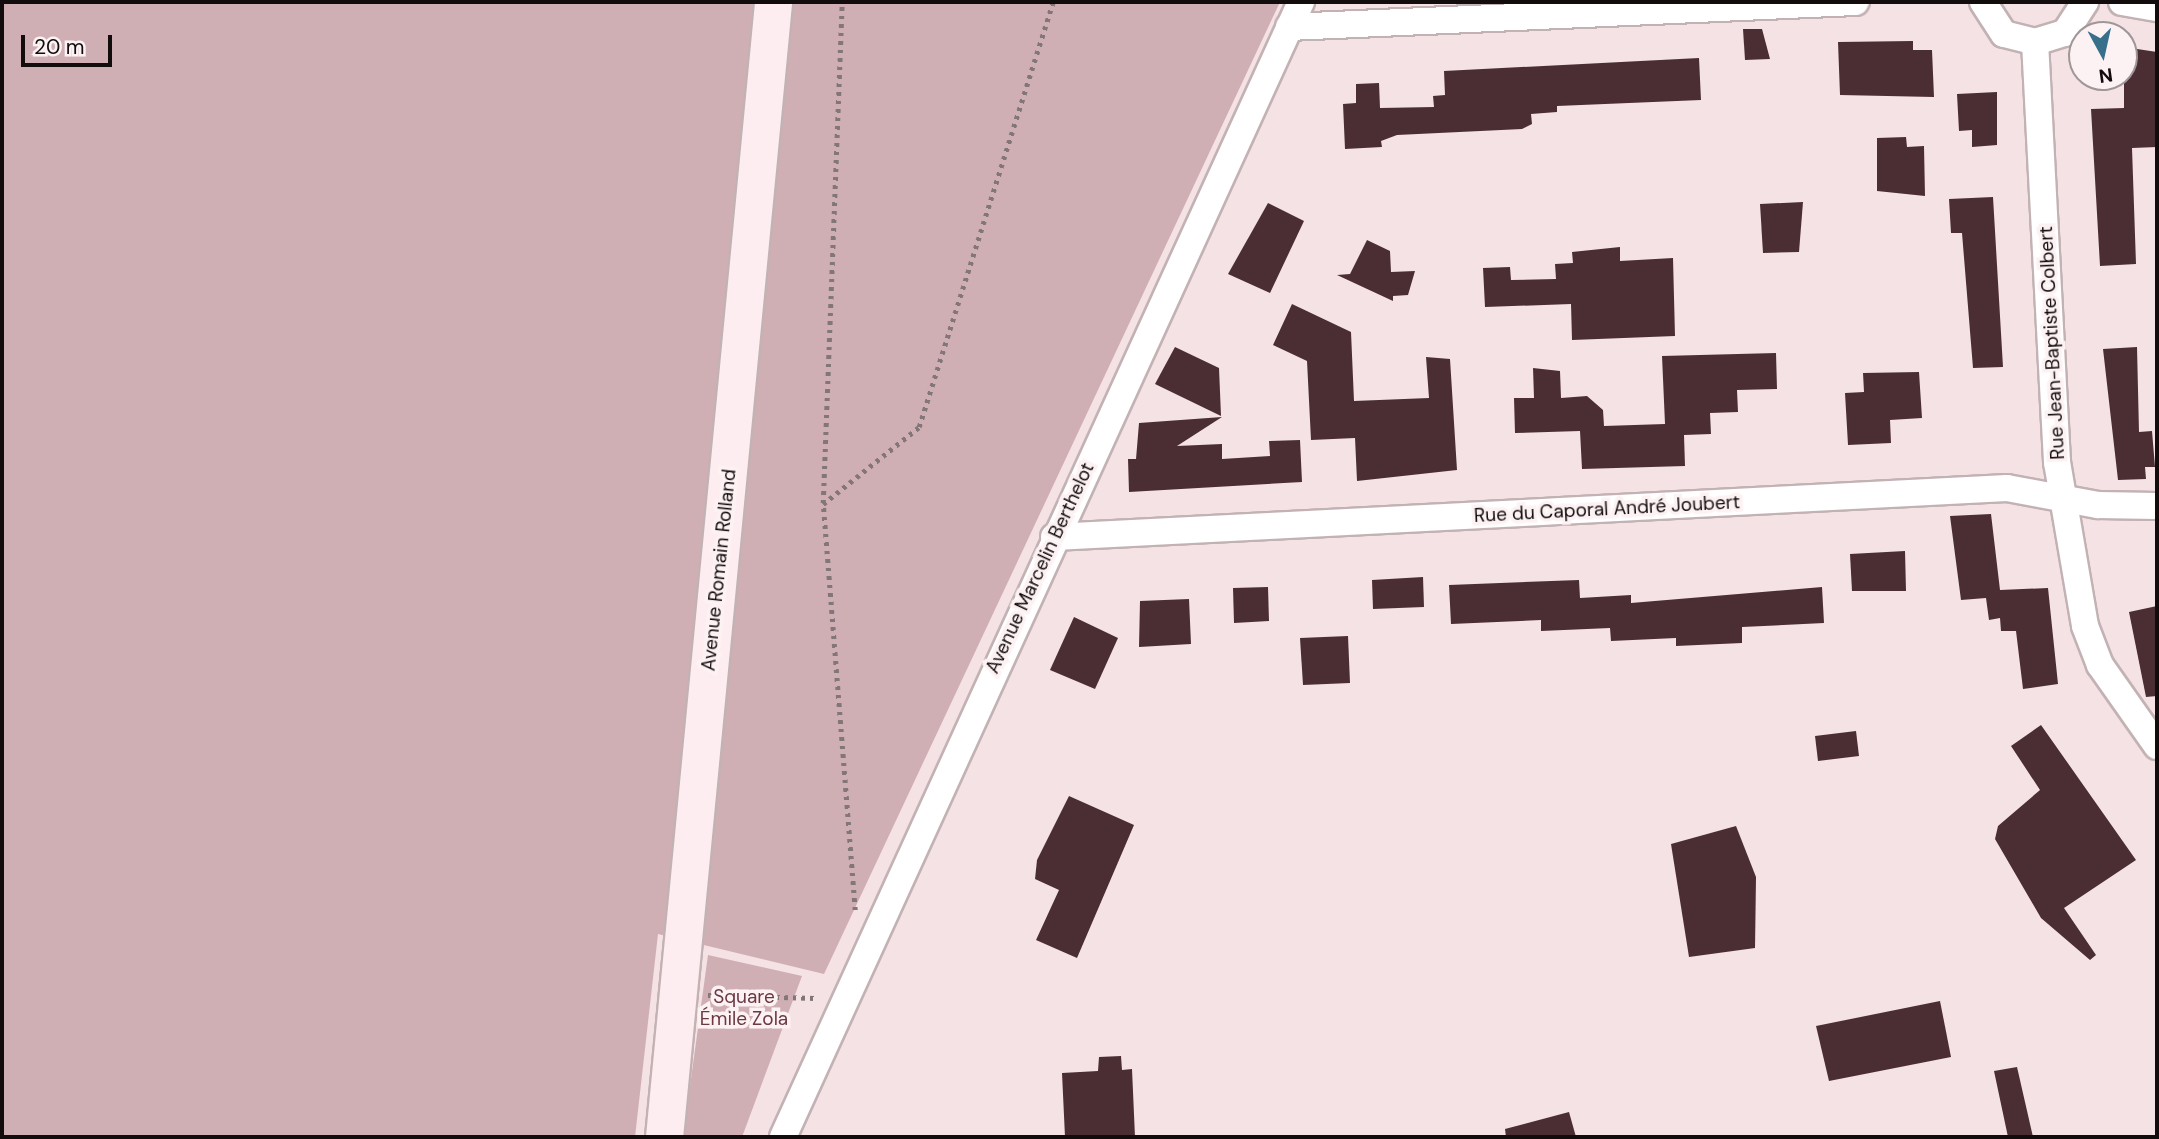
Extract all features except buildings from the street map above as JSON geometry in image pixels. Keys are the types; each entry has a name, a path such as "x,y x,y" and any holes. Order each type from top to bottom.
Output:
{"main road":[{"name":"Avenue Romain Rolland","path":"664,1137 773,2"}],"street":[{"name":"Avenue Marcelin Berthelot","path":"783,1137 1054,537 1301,2"},
{"path":"1289,27 1855,2"},
{"path":"1983,2 2004,34 2035,42 2065,33 2085,2"},
{"path":"2122,2 2157,8"},
{"name":"Rue Jean-Baptiste Colbert","path":"2035,42 2057,461 2067,501 2090,646 2157,746"},
{"name":"Rue du Caporal André Joubert","path":"1054,537 2007,488 2067,501 2157,506"}],"path":[{"path":"842,2 823,504 861,961"},
{"path":"823,504 919,427 1053,2"}],"green space":[{"path":"2,2 1280,2 824,974 658,934 635,1137 2,1137"},
{"name":"Square Émile Zola","path":"708,955 802,976 742,1137 683,1137"}]}
